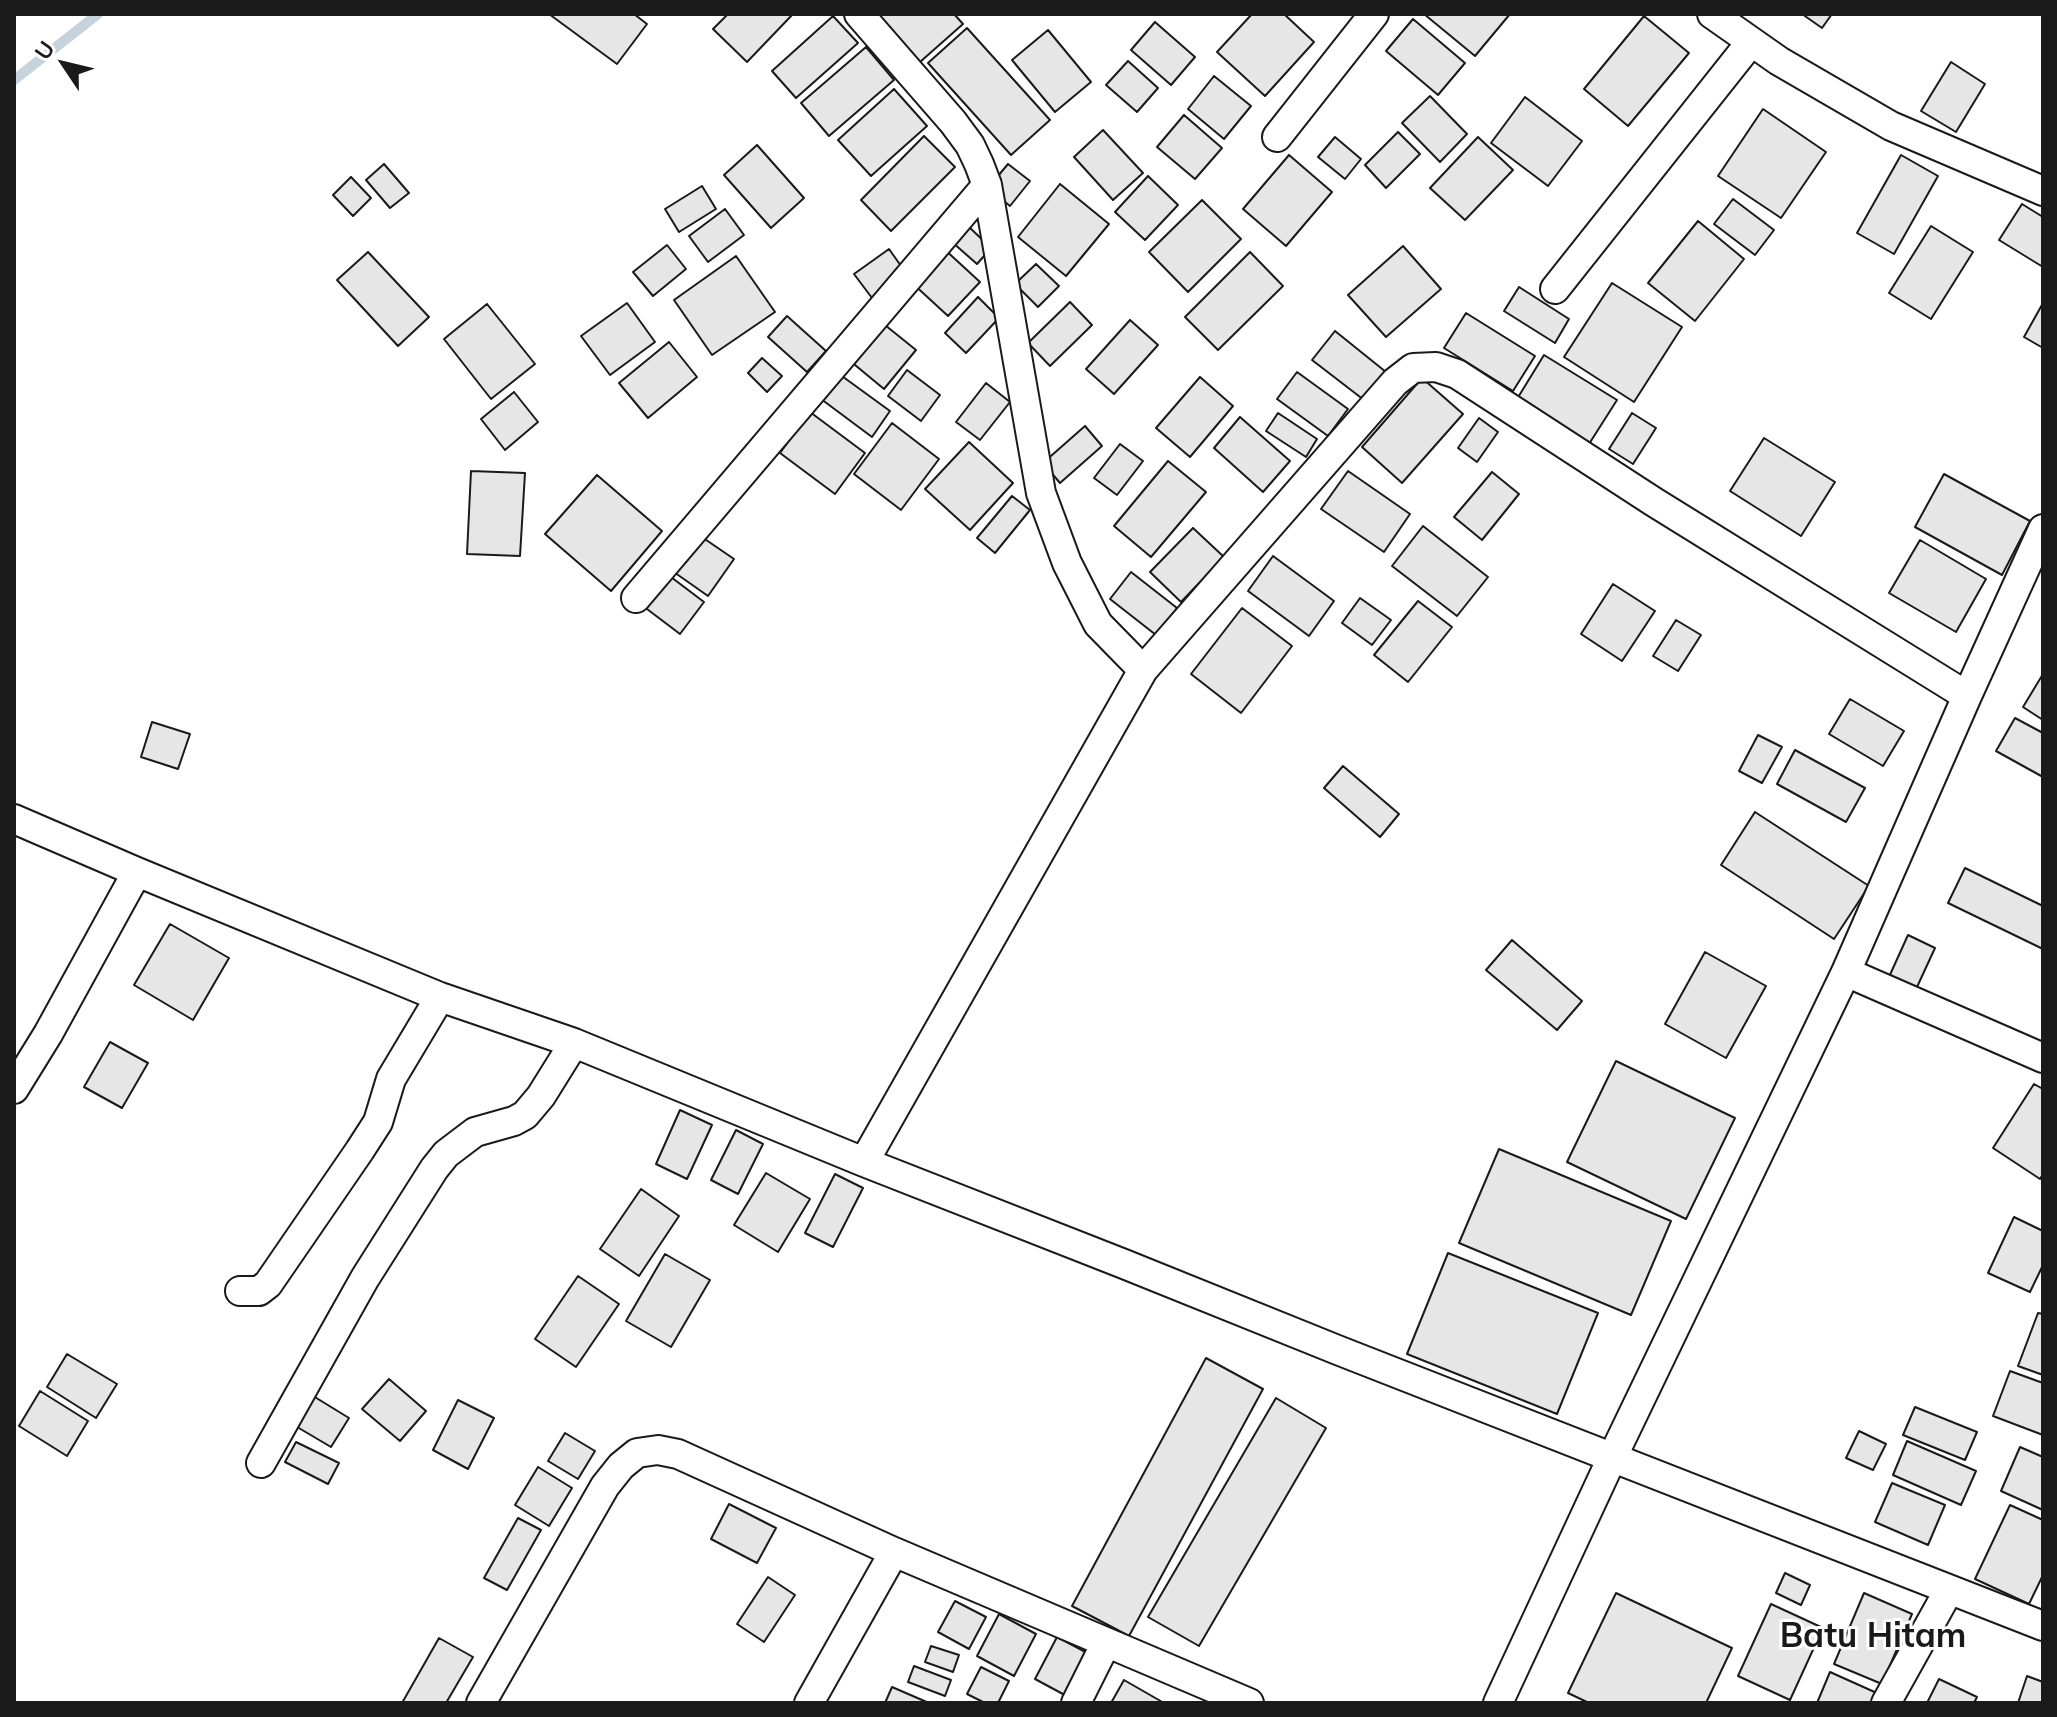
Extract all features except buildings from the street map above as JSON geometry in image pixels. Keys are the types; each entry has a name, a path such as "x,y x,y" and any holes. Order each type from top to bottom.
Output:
{"street":[{"path":"859,14 970,145 987,185 1041,493 1067,563 1098,624 1143,670"},
{"path":"1277,137 1374,14"},
{"path":"1712,14 1779,61 1891,126 2043,191"},
{"path":"1555,289 1751,42"},
{"path":"636,598 987,185"},
{"path":"864,1162 1143,670 1395,382 1413,368 1436,367 1457,374 1654,502 1967,696"},
{"path":"1498,1703 1846,972 2043,529"},
{"path":"14,819 440,997 574,1043 864,1162 2043,1626"},
{"path":"14,1089 48,1034 137,872"},
{"path":"1846,972 2043,1058"},
{"path":"240,1291 259,1291 268,1284 344,1174 378,1122 391,1079 440,997"},
{"path":"261,1463 365,1278 434,1169 446,1154 475,1132 525,1115 541,1096 574,1043"},
{"path":"481,1703 605,1486 621,1466 637,1453 658,1450 678,1454 894,1552 1249,1703"},
{"path":"809,1703 894,1552"},
{"path":"1886,1703 1949,1590"},
{"path":"1076,1703 1106,1643"}],"waterway":[{"path":"14,80 98,14"}],"district":[{"name":"Batu Hitam","path":"1873,1637"}]}
